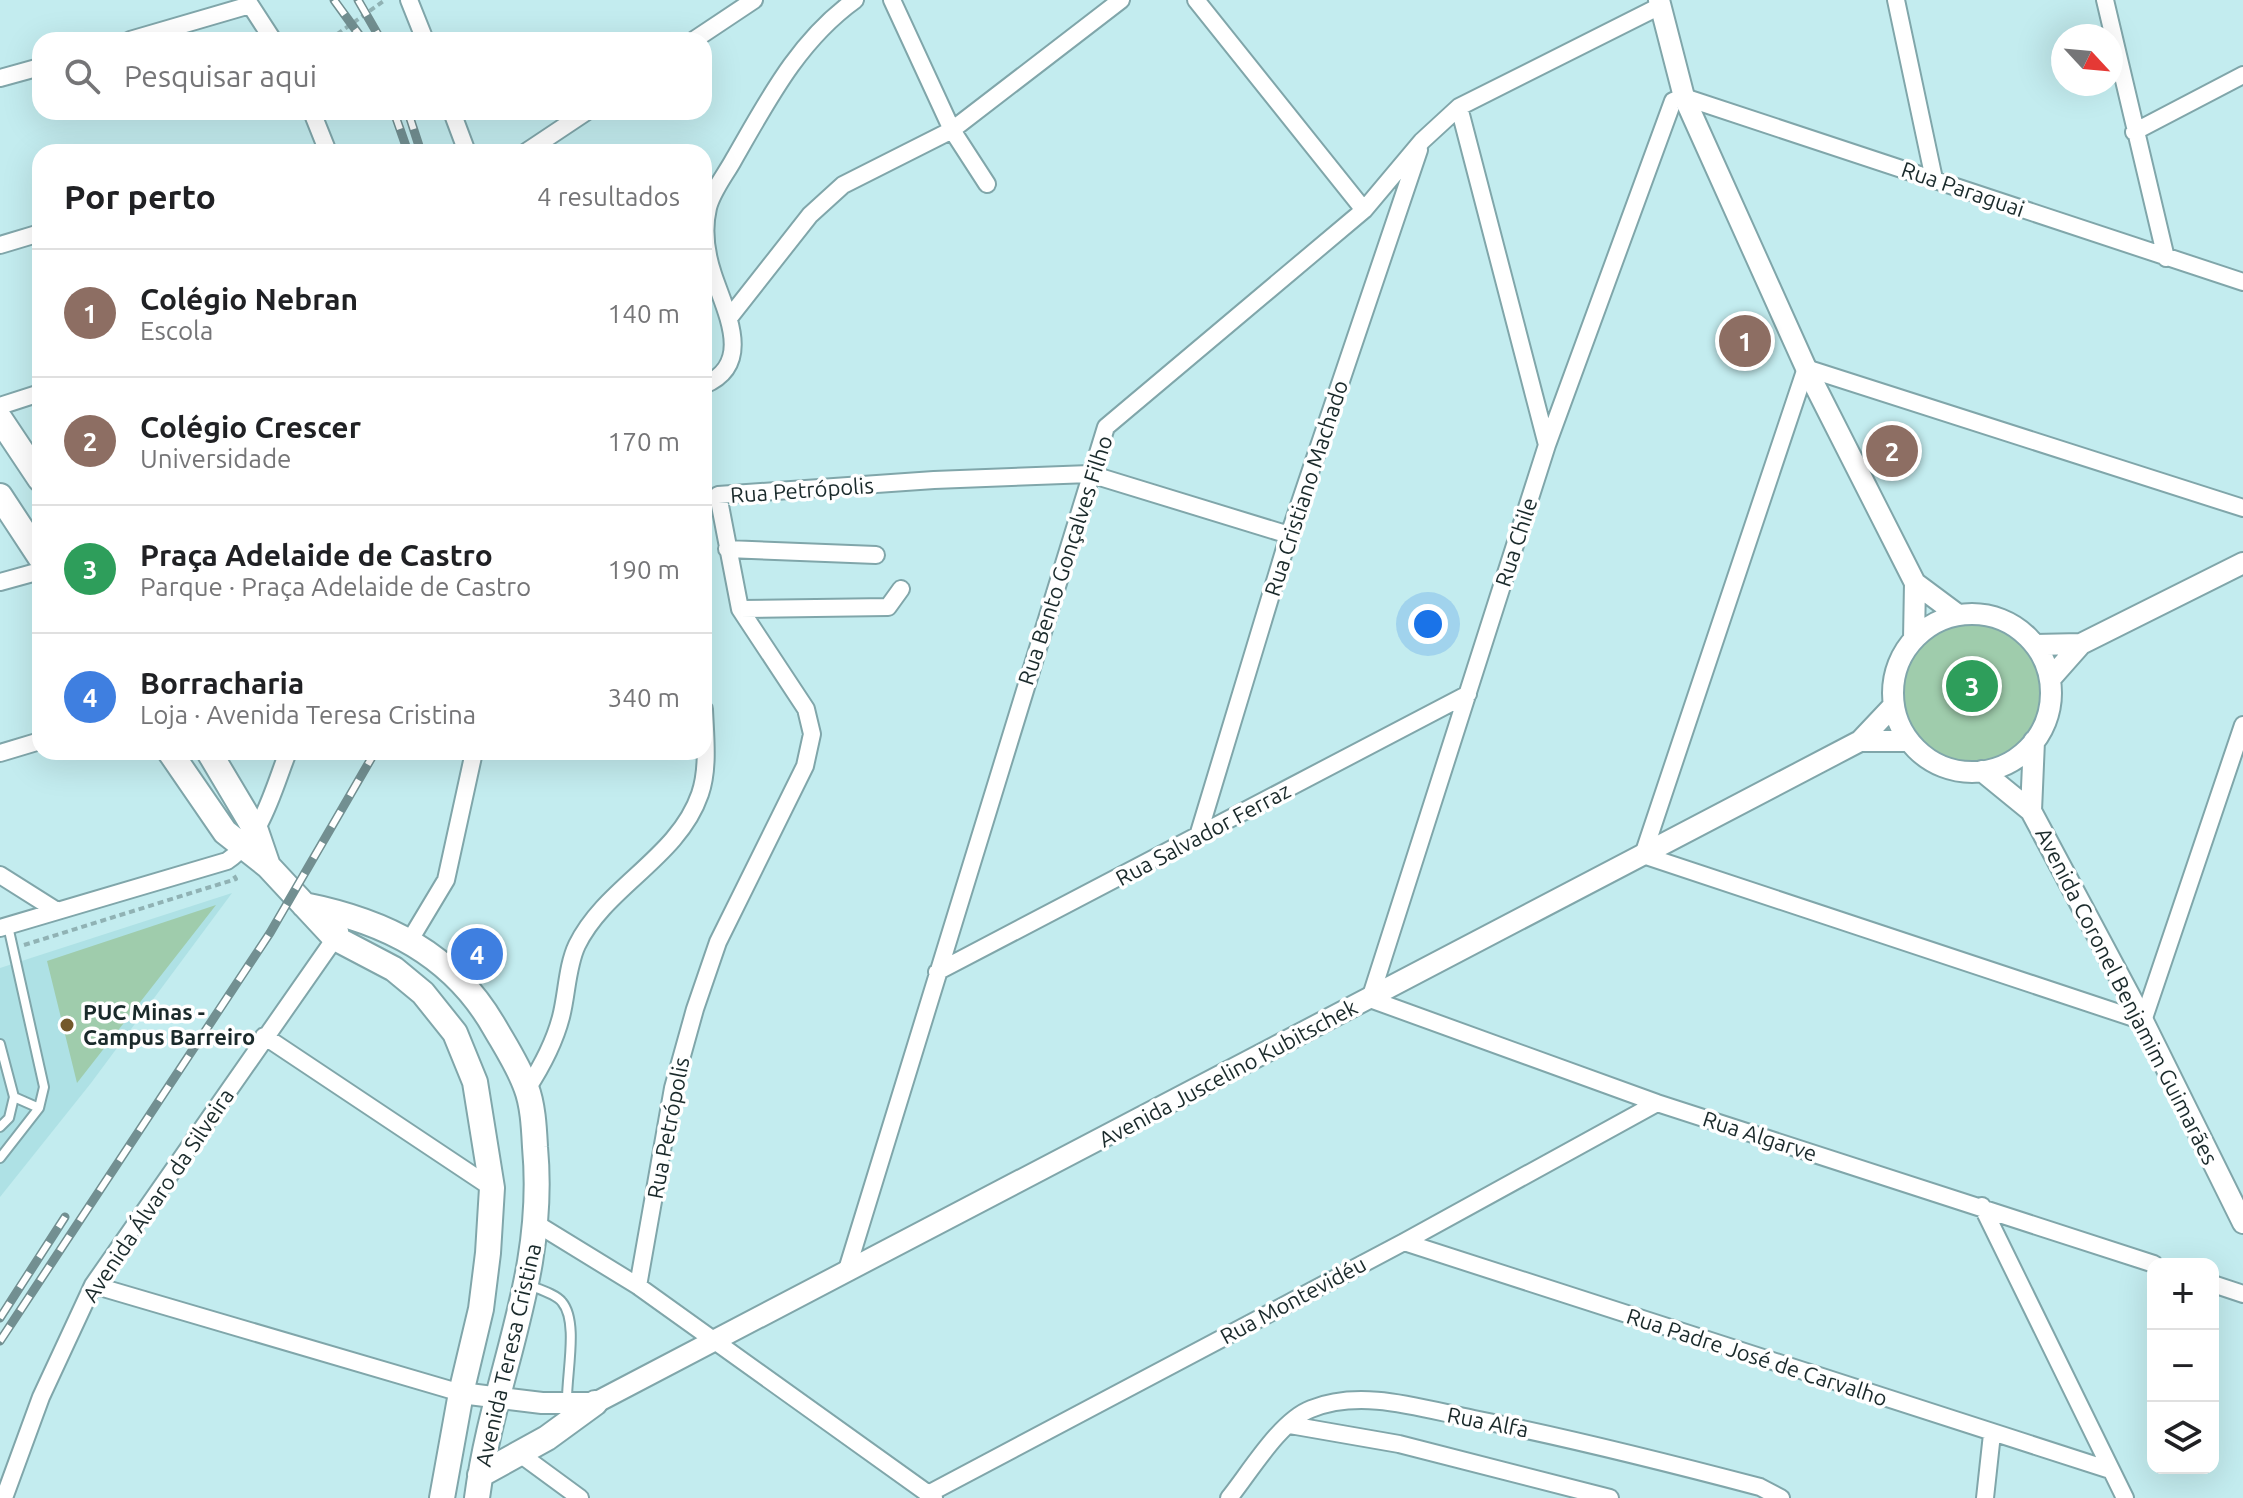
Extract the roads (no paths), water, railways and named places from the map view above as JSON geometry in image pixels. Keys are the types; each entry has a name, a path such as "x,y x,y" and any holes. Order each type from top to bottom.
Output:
{"main road":[{"path":"0,419 32,467"},
{"path":"0,496 32,545"},
{"path":"176,760 225,832 250,840"},
{"path":"213,760 250,840 268,866 304,905"},
{"name":"Avenida Teresa Cristina","path":"304,905 351,914 410,940 451,969 481,1003 527,1089 538,1179 537,1224 527,1285 479,1486"},
{"name":"Avenida Teresa Cristina","path":"304,905 335,938 404,977 423,993 455,1033 475,1082 492,1188 481,1309 461,1393 442,1498"},
{"path":"479,1486 595,1403"}],"street":[{"path":"409,0 422,32"},
{"path":"706,32 754,0"},
{"path":"712,198 783,74 815,33 855,0"},
{"path":"892,0 952,130 987,184"},
{"path":"729,318 810,215 843,185 952,130 1121,0"},
{"path":"1196,0 1364,210"},
{"path":"1896,0 1934,179"},
{"path":"2105,0 2166,258"},
{"path":"155,32 249,2 268,32"},
{"path":"1659,3 1684,97 1806,368 1915,583 1958,615"},
{"name":"Rua Bento Gonçalves Filho","path":"846,1273 1106,427 1364,210 1422,141 1459,107 1659,3"},
{"path":"0,78 32,69"},
{"path":"2134,132 2243,75"},
{"name":"Rua Paraguai","path":"1684,97 2243,282"},
{"name":"Rua Chile","path":"1370,999 1547,445 1668,107 1684,97"},
{"path":"1459,107 1547,445"},
{"path":"315,120 323,144"},
{"path":"455,120 464,144"},
{"path":"538,144 574,120"},
{"name":"Rua Cristiano Machado","path":"1198,836 1289,535 1422,141"},
{"path":"0,245 32,235"},
{"path":"712,271 734,342 733,359 724,372 712,380"},
{"path":"1806,368 2243,508"},
{"path":"1806,368 1643,855 2143,1021 2243,725"},
{"path":"0,406 32,396"},
{"name":"Rua Petrópolis","path":"638,1286 673,1088 695,1009 718,942 805,766 812,734 806,709 740,609 718,495 934,480 1090,474 1289,535"},
{"path":"727,549 876,555"},
{"path":"2050,679 2081,644 2243,563"},
{"path":"0,582 32,573"},
{"path":"1914,639 1915,583"},
{"path":"740,609 888,607 901,589"},
{"path":"1979,614 2001,619 2020,630 2035,645 2050,679 2050,701 2045,722 2034,741 2011,761 1982,771 1942,766 1909,741 1894,705 1894,681 1900,659 1914,639 1934,623 1958,615 1979,614"},
{"path":"2035,645 2081,644"},
{"name":"Rua Salvador Ferraz","path":"937,972 1468,694"},
{"name":"Avenida Juscelino Kubitschek","path":"595,1403 1860,741 1894,705"},
{"name":"Avenida Juscelino Kubitschek","path":"1860,741 1909,741"},
{"name":"Avenida Coronel Benjamim Guimarães","path":"2031,811 2034,741"},
{"path":"0,753 32,743"},
{"path":"4,927 227,861 250,840 285,760"},
{"path":"410,940 446,880 472,760"},
{"path":"527,1089 549,1055 575,949 597,911 652,862 685,825 700,794 705,760"},
{"name":"Avenida Coronel Benjamim Guimarães","path":"1982,771 2031,811 2143,1021 2243,1223"},
{"path":"0,875 57,911"},
{"name":"Avenida Álvaro da Silveira","path":"4,1498 41,1397 93,1285 351,914"},
{"name":"Rua Algarve","path":"1370,999 1657,1103 2147,1262"},
{"path":"264,1036 492,1188"},
{"name":"Rua Montevidéu","path":"931,1496 1657,1103"},
{"path":"1982,1206 2125,1498"},
{"path":"537,1224 638,1286 931,1496"},
{"name":"Rua Padre José de Carvalho","path":"1404,1242 2110,1470"},
{"path":"93,1285 461,1393 500,1399 595,1403"},
{"path":"2219,1286 2243,1294"},
{"name":"Rua Alfa","path":"1229,1498 1290,1425 1309,1409 1346,1399 1390,1403 1576,1439 1760,1487 1781,1498"},
{"path":"1290,1425 1399,1444 1610,1498"},
{"path":"1985,1498 1992,1434"},
{"path":"520,1454 580,1498"}],"lane":[{"path":"0,1158 39,1108 44,1087 4,927"},
{"path":"0,1044 14,1097 9,1118 0,1127"},
{"path":"14,1097 39,1108"},
{"path":"527,1285 561,1299 572,1319 566,1372 567,1403"}],"railway":[{"path":"334,0 357,32"},
{"path":"358,0 376,32"},
{"path":"397,120 405,144"},
{"path":"411,120 418,144"},
{"path":"0,1341 270,933 370,760"},
{"path":"0,1318 65,1217"}],"place":[{"name":"Colégio Nebran","path":"1745,341"},
{"name":"Colégio Crescer","path":"1892,451"},
{"name":"Praça Adelaide de Castro","path":"1972,686"},
{"name":"Borracharia","path":"477,954"},
{"name":"PUC Minas - Campus Barreiro","path":"67,1025"}]}
